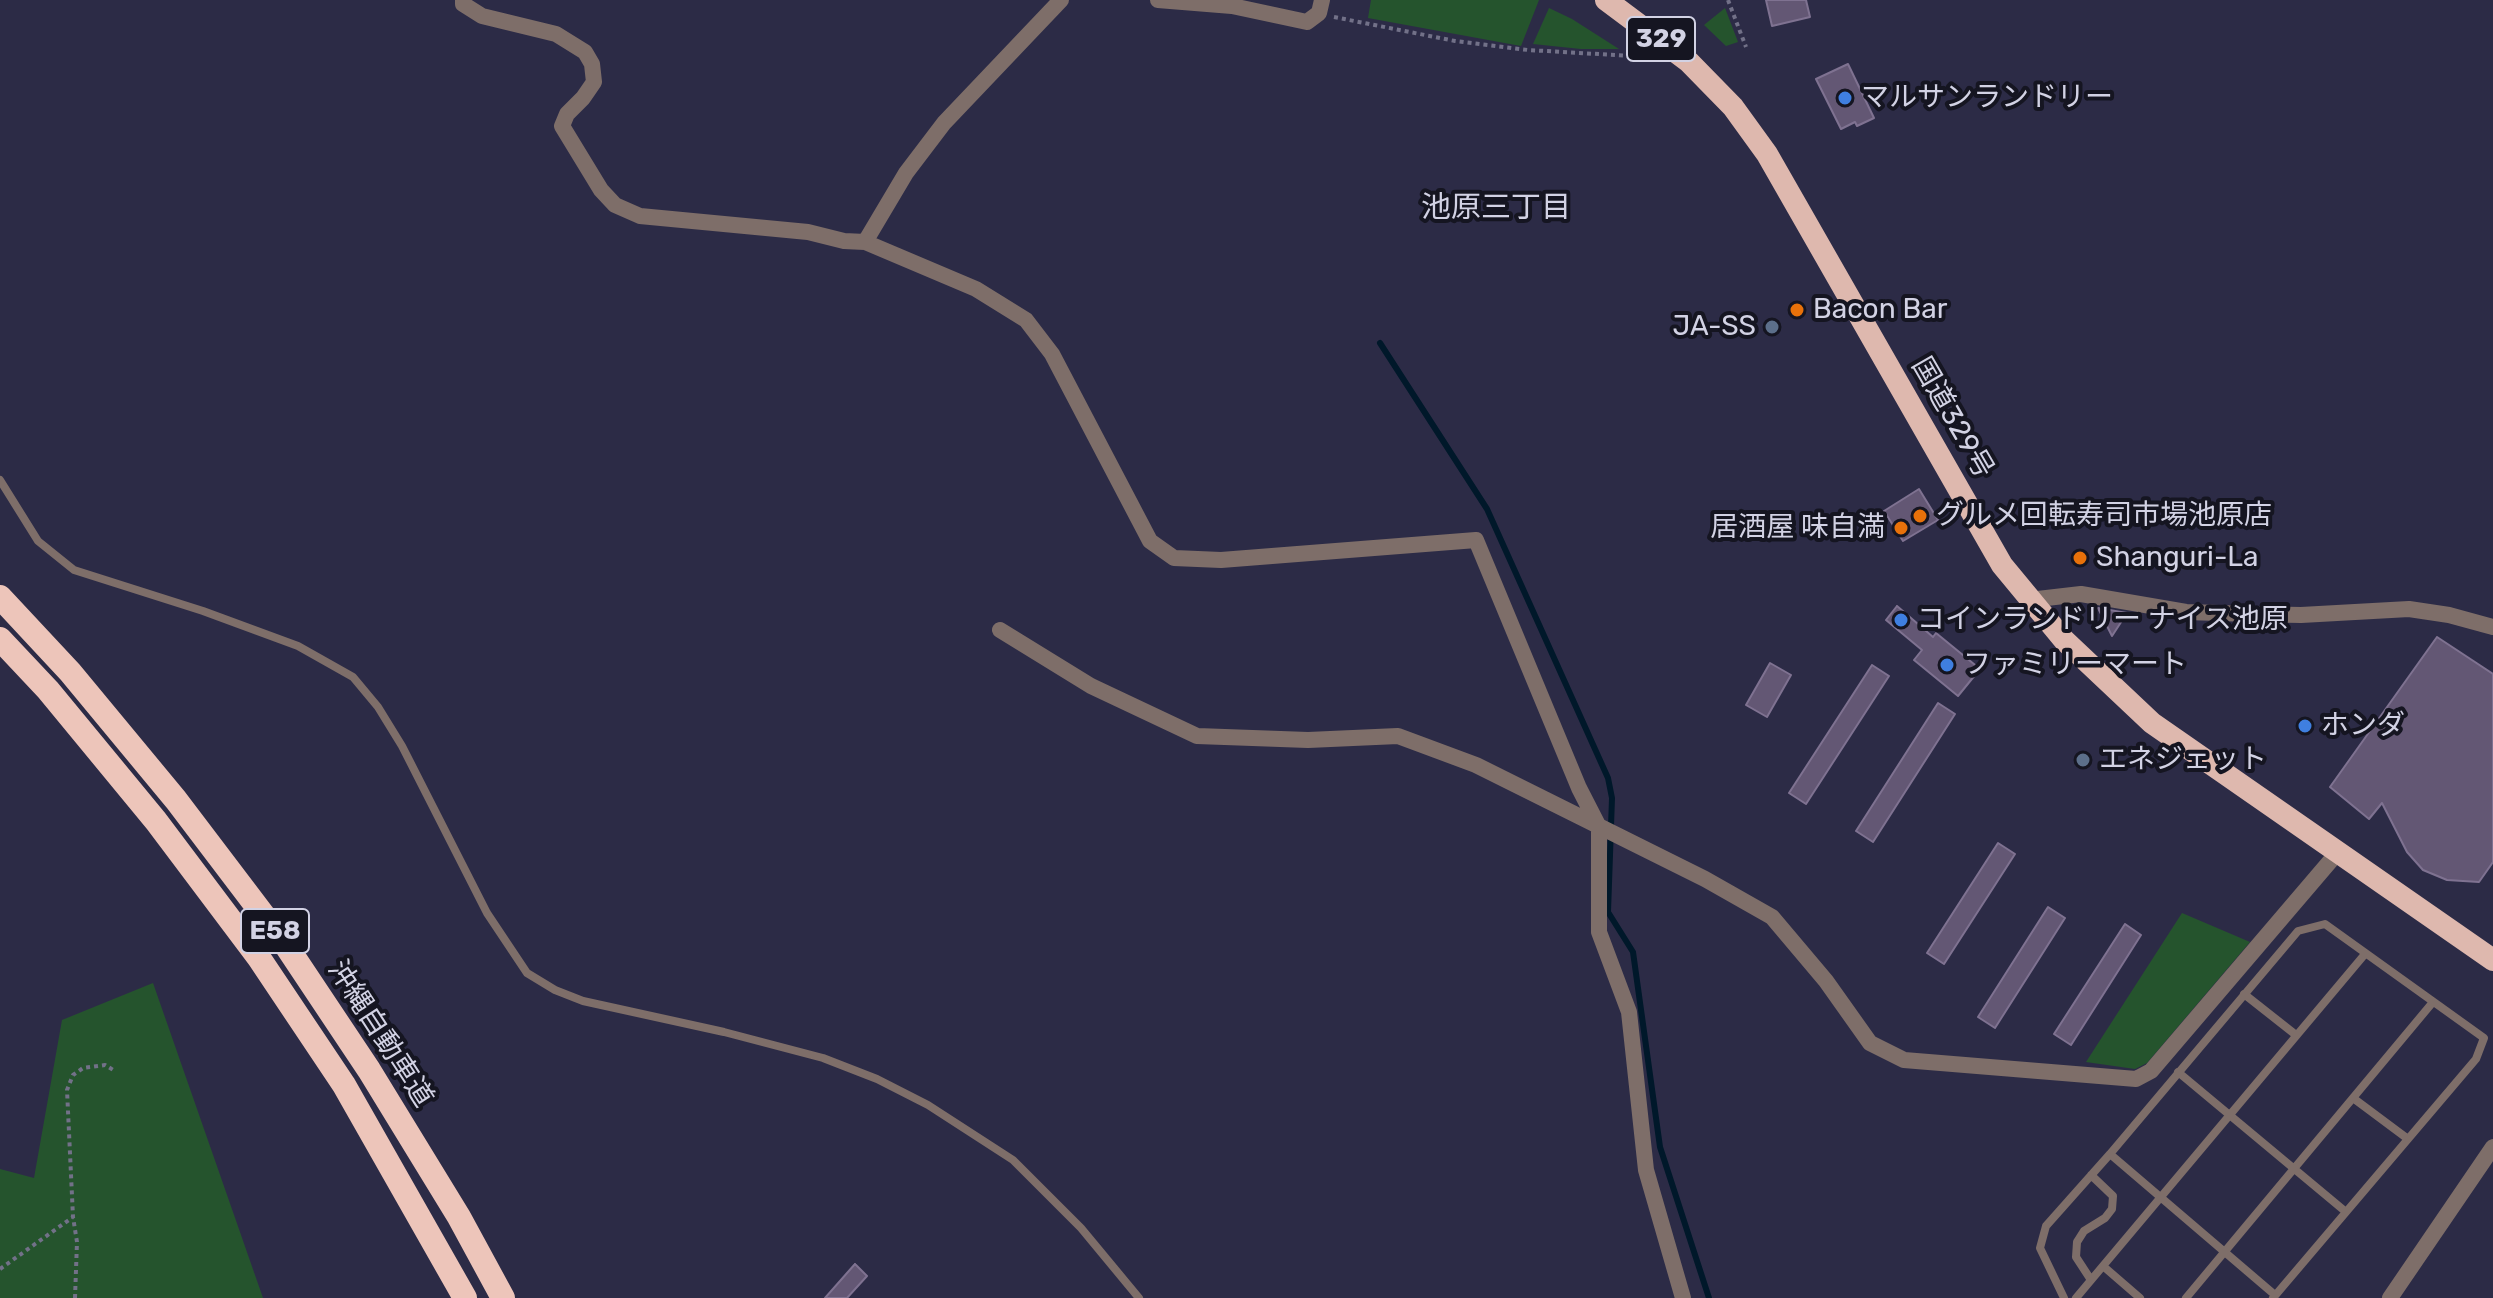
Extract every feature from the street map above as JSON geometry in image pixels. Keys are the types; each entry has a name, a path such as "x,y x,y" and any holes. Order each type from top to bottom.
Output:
{"highway":[{"name":"国道329号","path":"1606,0 1666,42 1712,83 1733,107 1767,154 2002,565 2029,600 2101,678 2152,723 2493,960"},
{"name":"沖縄自動車道","path":"0,597 70,672 176,800 283,941 369,1070 459,1217 503,1298"},
{"name":"沖縄自動車道","path":"0,639 48,690 156,821 259,958 344,1085 465,1298"}],"street":[{"path":"463,0 463,4 482,16 556,34 585,52 592,64 594,82 567,114 562,126 601,190 615,205 640,216 784,229 865,242 976,289 1026,320 1052,354 1150,541 1174,558 1221,560 1476,540 1579,788 1600,827 1599,932 1629,1012 1646,1170 1683,1298"},
{"path":"865,242 906,173 944,123 1061,0"},
{"path":"1158,0 1232,6 1307,22 1321,7"},
{"path":"2029,600 2081,594 2186,612 2251,614 2301,615 2409,609 2449,615 2493,627"},
{"path":"1000,630 1091,686 1197,736 1308,740 1398,736 1476,765 1705,879 1772,917 1826,981 1870,1043 1904,1060 2136,1079 2151,1071 2338,852"},
{"path":"2390,1298 2493,1147"}],"lane":[{"path":"0,480 38,541 74,570 203,611 298,646 353,677 378,707 402,746 487,913 527,973 555,990 583,1001 724,1032 823,1058 877,1079 928,1105 1013,1160 1081,1228 1139,1298"},
{"path":"2064,1298 2040,1248 2046,1226 2298,931 2325,924 2484,1038 2476,1059 2274,1297 2110,1154"},
{"path":"2076,1298 2365,954"},
{"path":"2244,994 2296,1035"},
{"path":"2186,1298 2433,1002"},
{"path":"2177,1040 2195,1052"},
{"path":"2178,1072 2346,1212"},
{"path":"2353,1098 2408,1139"},
{"path":"2091,1175 2113,1196 2112,1209 2105,1218 2084,1231 2077,1242 2076,1257 2091,1280"},
{"path":"2103,1266 2140,1298"}],"path":[{"path":"1728,0 1746,47"},
{"path":"1321,7 1455,41 1528,50 1632,56"},
{"path":"75,1298 77,1242 67,1090 73,1075 83,1068 105,1065 115,1071"},
{"path":"0,1269 73,1217"}],"green space":[{"path":"1371,0 1539,0 1521,46 1368,18"},
{"path":"1549,8 1572,19 1619,49 1533,44"},
{"path":"1725,8 1738,42 1726,46 1704,25"},
{"path":"2182,913 2250,942 2147,1063 2135,1069 2086,1062"},
{"path":"153,983 263,1298 0,1298 0,1169 34,1178 62,1020"}],"building":[{"path":"1766,0 1806,0 1810,17 1772,26"},
{"name":"マルサンランドリー","path":"1848,64 1874,118 1841,129 1816,79"},
{"path":"1919,489 1938,520 1903,541 1884,511"},
{"name":"ファミリーマート","path":"1897,606 1933,637 1936,633 1980,669 1958,696 1914,660 1922,650 1886,620"},
{"path":"2098,608 2127,613 2112,636"},
{"path":"2437,637 2493,674 2493,862 2479,882 2447,880 2423,870 2407,852 2382,803 2369,819 2330,787"},
{"path":"1770,663 1791,675 1767,717 1746,705"},
{"path":"1872,665 1889,676 1806,804 1789,793"},
{"path":"1938,703 1955,714 1873,842 1856,831"},
{"path":"1998,843 2015,854 1944,964 1927,953"},
{"path":"2048,907 2065,918 1995,1028 1978,1017"},
{"path":"2125,924 2141,935 2071,1045 2054,1034"},
{"path":"855,1264 867,1276 847,1298 825,1298"}],"waterway":[{"path":"1380,343 1487,509 1608,778 1612,798 1608,912 1633,952 1660,1147 1709,1298"}],"place":[{"name":"マルサンランドリー","path":"1845,98"},
{"name":"Bacon Bar","path":"1797,310"},
{"name":"JA-SS","path":"1772,327"},
{"name":"グルメ回転寿司市場池原店","path":"1920,516"},
{"name":"居酒屋 味自満","path":"1901,528"},
{"name":"Shanguri-La","path":"2080,558"},
{"name":"コインランドリー ナイス池原","path":"1901,620"},
{"name":"ファミリーマート","path":"1947,665"},
{"name":"ホンダ","path":"2305,726"},
{"name":"エネジェット","path":"2083,760"}],"district":[{"name":"池原三丁目","path":"1496,208"}]}
